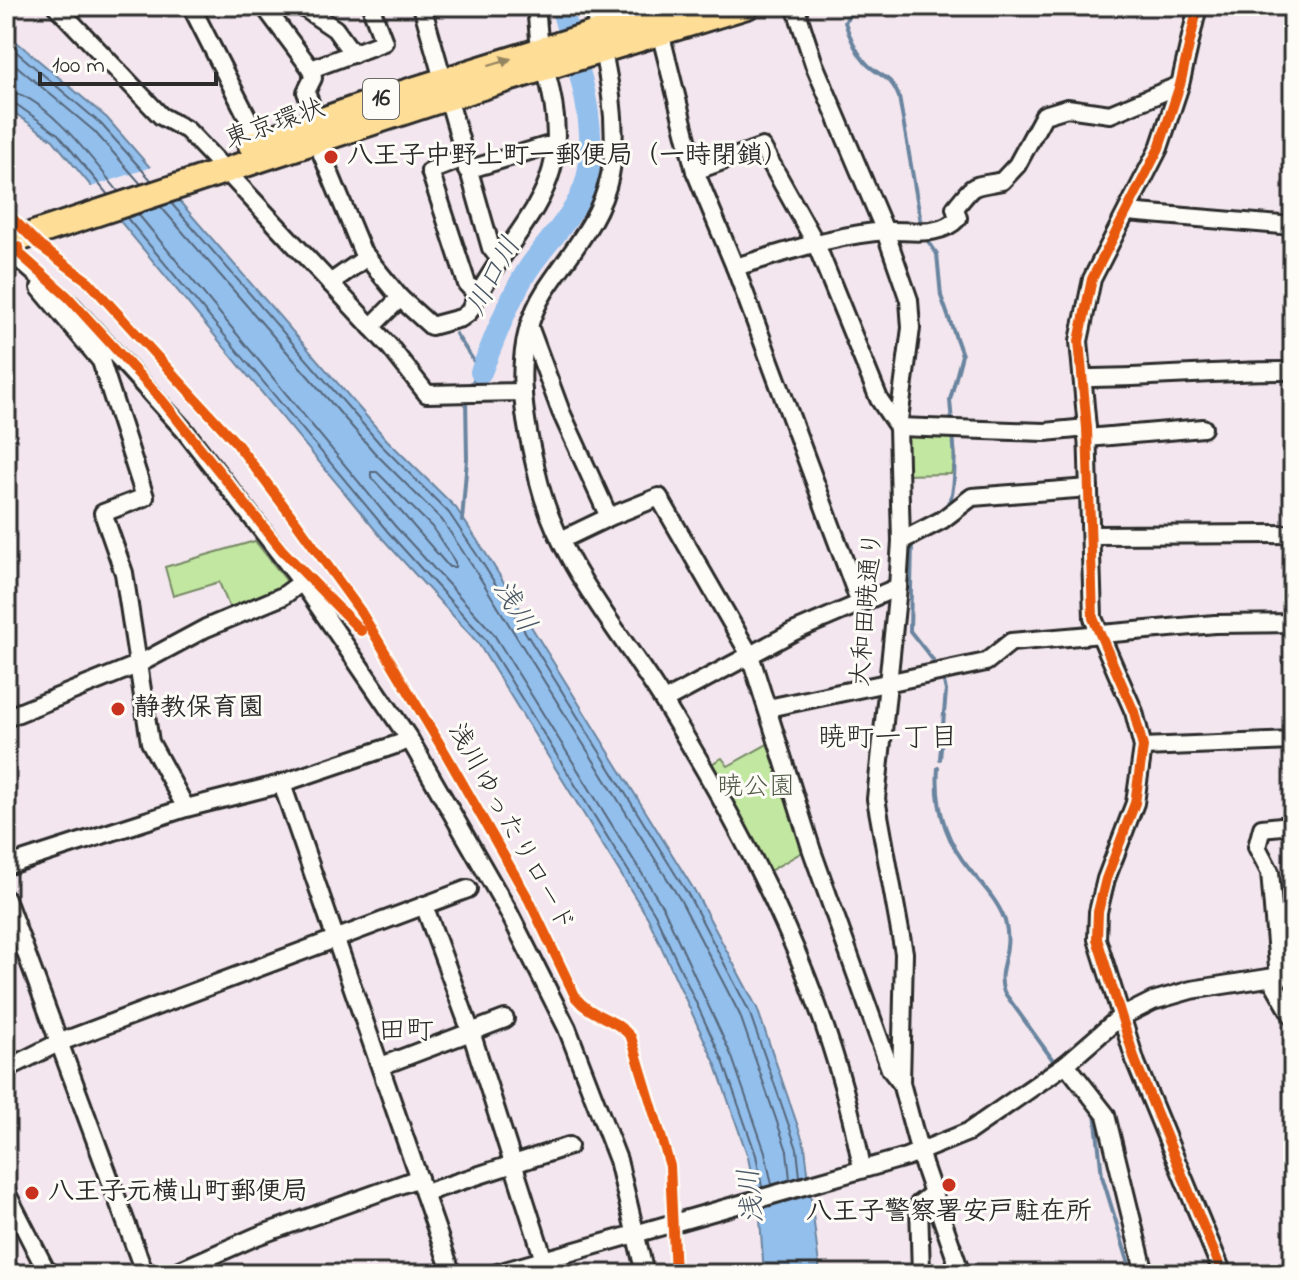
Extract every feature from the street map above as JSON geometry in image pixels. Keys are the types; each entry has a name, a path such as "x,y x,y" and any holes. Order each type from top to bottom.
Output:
{"highway":[{"name":"東京環状","path":"9,239 317,131 597,42 683,6"},
{"name":"東京環状","path":"597,42 660,32 747,6"},
{"name":"東京環状","path":"214,167 260,142 317,131"}],"street":[{"path":"56,6 161,116 187,130 214,167 330,283 423,389 432,396 521,392"},
{"path":"264,6 311,69 313,78 306,92 317,131 367,257 400,298 427,324 435,326 465,316 499,258 542,197 553,171 558,146 557,118 536,6"},
{"path":"282,27 300,6 335,29 353,54"},
{"path":"422,6 491,248 499,258"},
{"path":"593,6 597,42 614,120 609,178 590,226 546,291 529,326 521,367 521,392 539,483 561,540 584,581 664,701 737,823 786,921 828,1041 857,1169"},
{"name":"大和田暁通り","path":"795,6 814,64 885,231 909,300 911,328 898,427 908,538 898,587 886,684 876,799 904,953 901,1083 933,1193 961,1274"},
{"path":"1198,6 1180,85 1159,148 1092,279 1079,341 1087,433 1090,586 1098,632 1134,712 1143,747 1135,803 1098,912 1097,939 1119,1018 1223,1274"},
{"path":"196,8 260,142"},
{"path":"311,69 384,42 373,13"},
{"path":"660,32 695,171 735,267 860,603"},
{"path":"735,267 816,244 885,231 927,232 953,223 958,218 955,208 971,188 983,181 1002,181 1017,165 1044,115 1067,108 1110,114 1180,85"},
{"path":"477,295 467,284 430,171 558,146"},
{"path":"695,171 762,147 816,244 879,399 888,417 898,427 1087,433 1203,428"},
{"path":"1127,212 1293,226"},
{"path":"9,239 133,371 215,469 302,582 410,740 554,999 606,1125 641,1234 645,1274"},
{"path":"330,283 367,257"},
{"path":"36,283 101,361 145,497 103,513 124,573 150,742 186,808"},
{"path":"371,327 400,298"},
{"path":"529,326 561,412 609,517"},
{"path":"1084,378 1143,378 1225,370 1293,371"},
{"path":"908,538 972,497 1089,488"},
{"path":"561,540 659,497 750,655 812,851 890,1069 901,1083"},
{"path":"1091,535 1293,534"},
{"path":"6,718 137,665 206,628 283,596 302,582"},
{"path":"664,701 750,655 898,587"},
{"path":"768,708 986,662 1011,642 1098,632 1293,623"},
{"path":"6,866 186,808 282,784 410,740"},
{"path":"1143,747 1293,741"},
{"path":"282,784 452,1274"},
{"path":"1291,825 1262,828 1257,847 1270,872 1281,977 1293,1017"},
{"path":"6,1069 58,1043 468,889"},
{"path":"6,899 145,1274"},
{"path":"424,905 471,1032 544,1260"},
{"path":"494,1274 518,1271 544,1260 920,1151 968,1132 1066,1064 1119,1018 1153,1001 1191,990 1281,977"},
{"path":"381,1066 505,1019"},
{"path":"1066,1064 1106,1115 1145,1274"},
{"path":"171,1274 257,1236 421,1185 514,1163 569,1146"},
{"path":"6,1192 48,1274"},
{"path":"921,1274 919,1204 933,1193"}],"green space":[{"path":"898,427 953,430 956,457 951,474 899,475"},
{"path":"255,541 289,584 277,594 230,609 219,582 173,596 165,567"},
{"name":"暁公園","path":"773,741 809,848 766,873 708,766 722,758 728,766"}],"water":[{"name":"浅川","path":"6,33 107,118 387,440 456,508 696,893 757,1008 805,1147 820,1274 764,1274 760,1219 748,1157 715,1063 648,918 478,643 382,538 53,140 6,107"}],"pier":[{"path":"155,166 182,198 114,220 88,188"}],"waterway":[{"name":"川口川","path":"481,372 520,283 573,210 586,183 590,127 578,65 561,6"},
{"path":"855,6 845,22 854,46 869,66 890,81 899,97 922,228"},
{"path":"926,238 937,254 941,296 962,355 950,400 952,423"},
{"path":"456,334 481,372 469,386"},
{"name":"川口川","path":"462,521 467,459 466,398"},
{"path":"928,518 945,507 951,496 953,436"},
{"path":"912,542 910,631 933,660"},
{"path":"940,759 946,691 943,677"},
{"path":"938,768 940,809 954,847 995,901 1005,921 1004,992 1055,1063"},
{"path":"1095,1112 1102,1176 1132,1274"}],"cycle path":[{"path":"1198,6 1180,85 1159,148 1092,279 1079,341 1087,428 1093,618 1134,712 1143,747 1135,803 1106,879 1098,912 1097,939 1136,1063 1223,1274"},
{"name":"浅川ゆったりロード","path":"6,212 40,246 89,282 237,444 361,612 529,900 576,998 631,1037 670,1166 675,1274"},
{"path":"19,247 20,254 68,297 161,399 282,550 361,631"}],"place":[{"name":"八王子中野上町一郵便局（一時閉鎖）","path":"331,157"},
{"name":"静教保育園","path":"118,709"},
{"name":"八王子警察署安戸駐在所","path":"949,1185"},
{"name":"八王子元横山町郵便局","path":"32,1193"}],"district":[{"name":"暁町一丁目","path":"888,739"},
{"name":"田町","path":"406,1032"}]}
